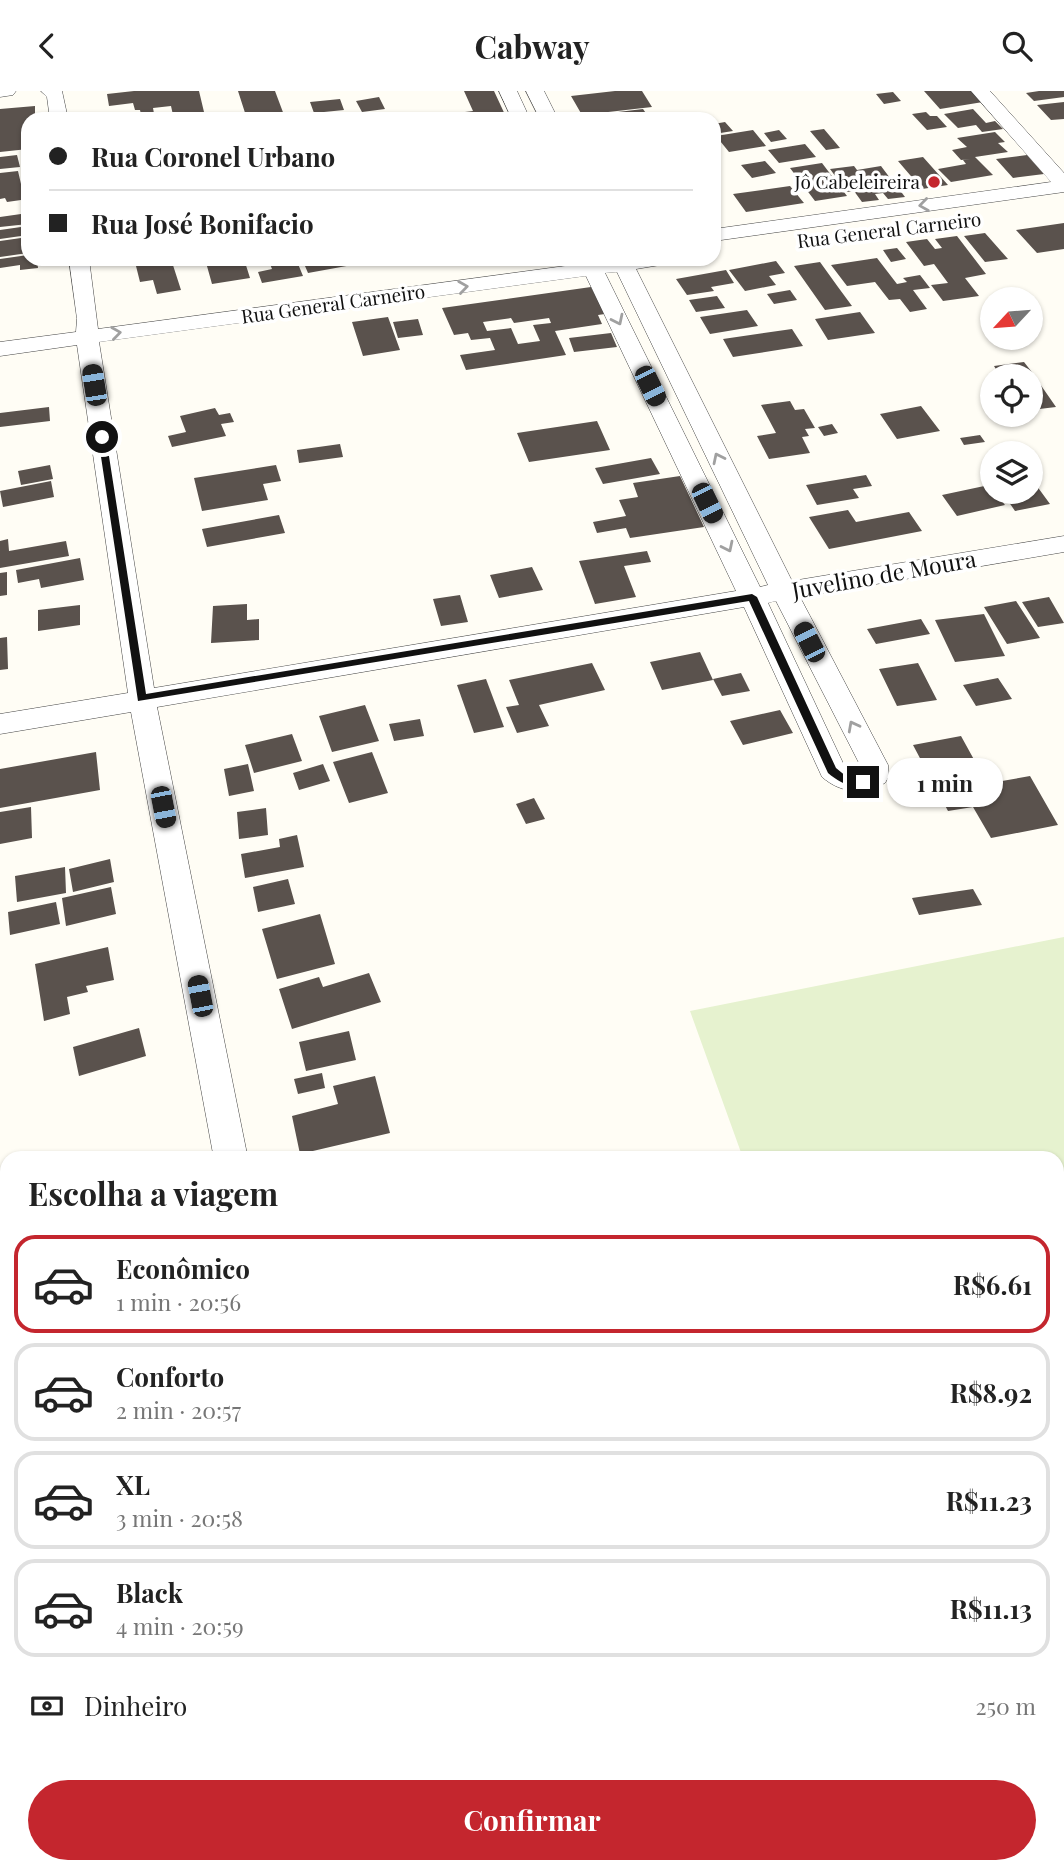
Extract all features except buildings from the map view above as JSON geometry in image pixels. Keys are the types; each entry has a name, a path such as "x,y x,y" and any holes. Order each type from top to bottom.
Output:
{"street":[{"path":"0,92 7,91"},
{"path":"508,91 518,112"},
{"path":"535,91 546,112"},
{"path":"980,91 1064,185"},
{"path":"56,92 58,112"},
{"name":"Rua General Carneiro","path":"849,226 970,199 1064,185"},
{"name":"Rua General Carneiro","path":"721,236 740,240 849,226 979,218 970,199"},
{"name":"Rua General Carneiro","path":"721,250 740,240"},
{"path":"80,266 142,698 229,1151"},
{"name":"Rua General Carneiro","path":"498,273 518,266"},
{"name":"Rua General Carneiro","path":"0,331 88,328 498,273 570,266"},
{"path":"592,266 752,597 832,770 845,781 863,782 875,776 874,765 784,592 624,266"},
{"name":"Rua General Carneiro","path":"0,349 88,328"},
{"name":"Juvelino de Moura","path":"0,725 142,698 1064,544"}],"green space":[{"path":"1064,937 1064,1151 740,1151 690,1011"}],"place":[{"name":"Jô Cabeleireira","path":"934,182"}],"route":[{"path":"102,437 142,698 752,597 832,770 845,781 863,782"}]}
